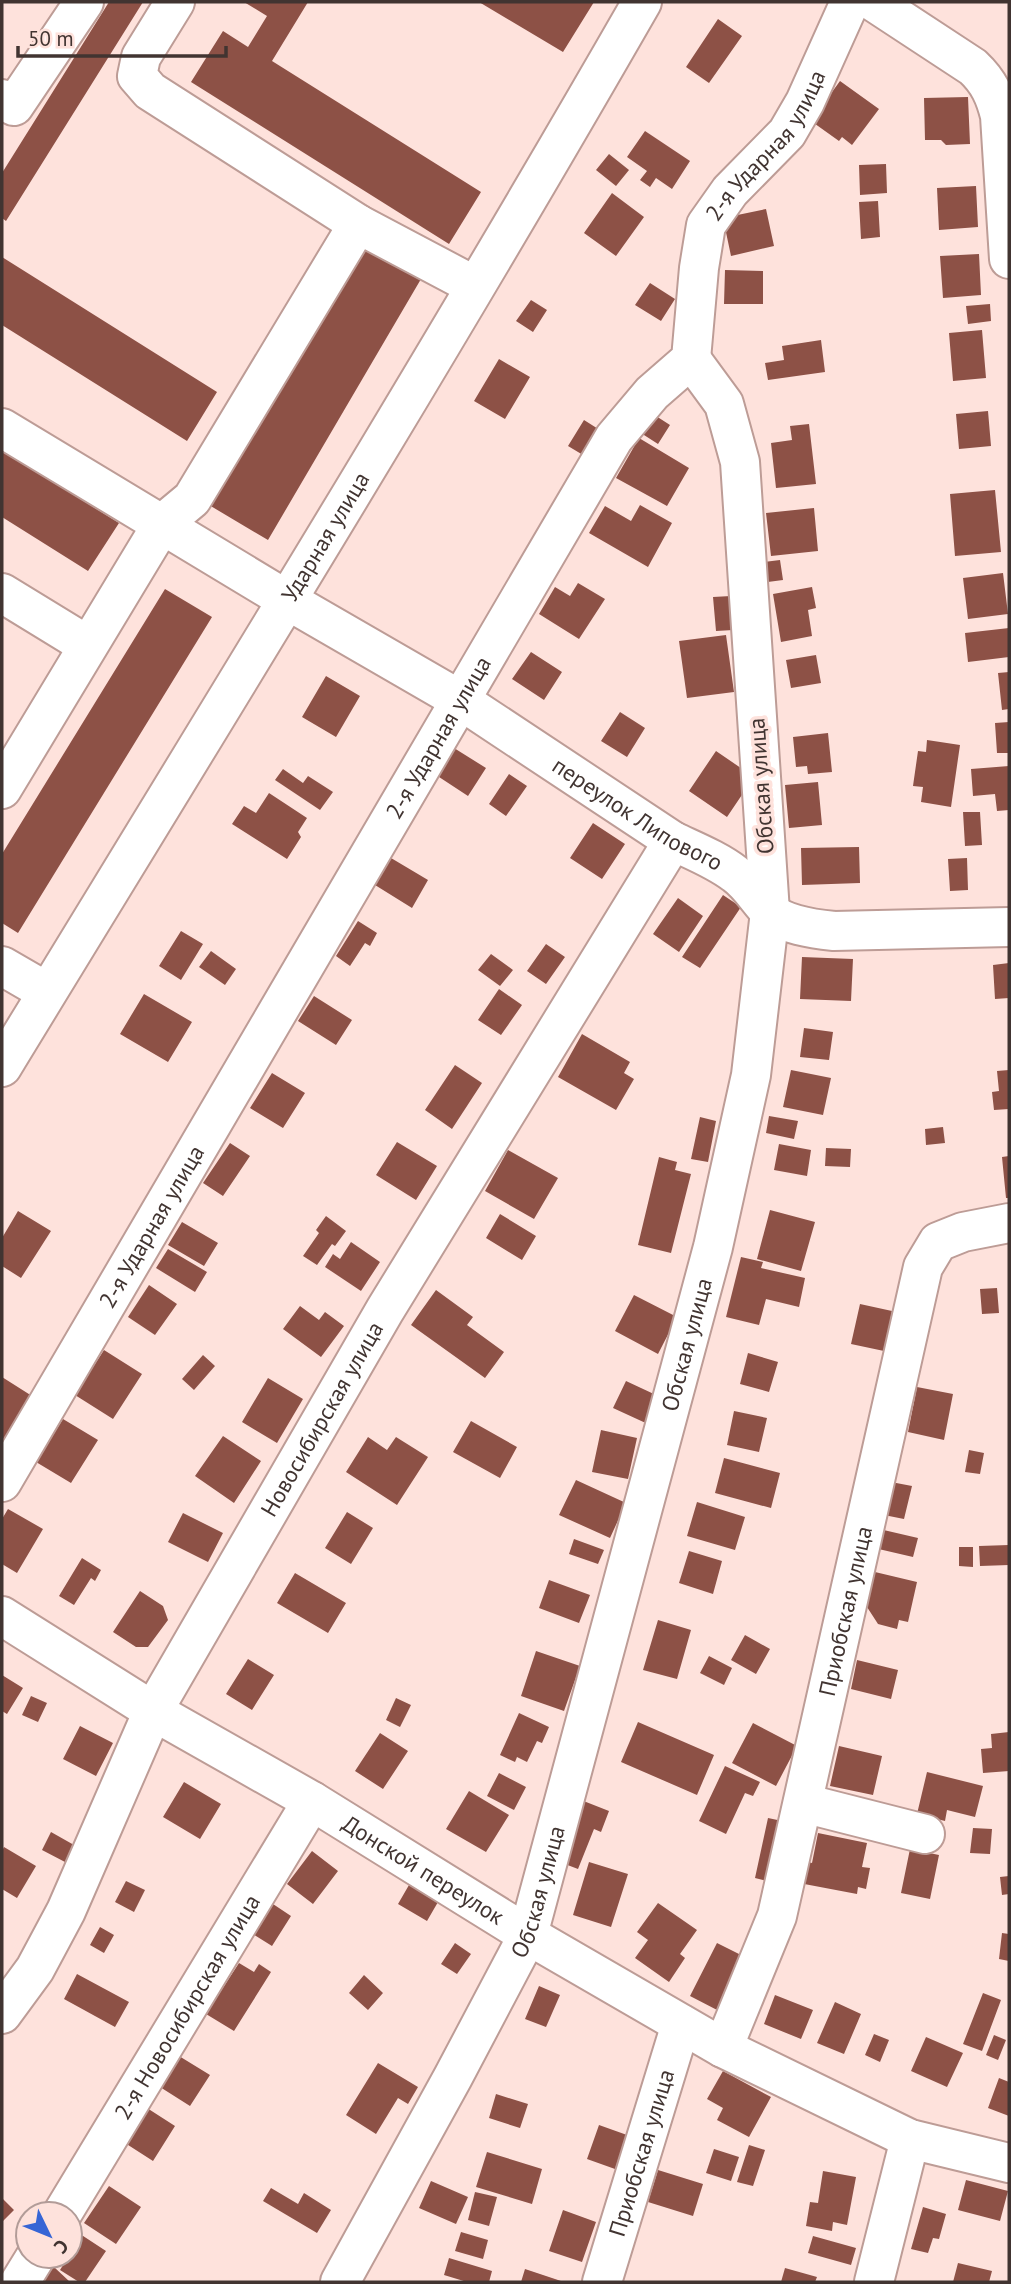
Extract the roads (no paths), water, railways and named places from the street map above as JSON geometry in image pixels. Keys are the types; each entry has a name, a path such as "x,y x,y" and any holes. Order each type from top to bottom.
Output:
{"street":[{"path":"6,110 84,2"},
{"path":"175,2 141,57 137,76 150,91 358,224 475,286"},
{"name":"Ударная улица","path":"2,1067 287,600 642,2"},
{"name":"2-я Ударная улица","path":"2,1482 614,438 652,393 691,359 699,268 706,225 730,191 787,133 805,102 850,2"},
{"path":"874,2 920,15 984,78 995,96 1000,117 1009,258"},
{"path":"2,789 162,524 192,499 358,224"},
{"name":"Обская улица","path":"340,2282 528,1935 713,1247 751,1075 770,912 740,462 724,404 691,359"},
{"name":"переулок Липового","path":"2,428 287,600 460,700 673,841 737,874 770,912 812,929 834,931 1009,927"},
{"path":"2,593 87,645"},
{"name":"Новосибирская улица","path":"2,2014 35,1969 66,1911 153,1711 385,1310 673,841"},
{"path":"2,966 47,992"},
{"name":"Приобская улица","path":"723,2048 777,1916 923,1267 938,1242 963,1232 1009,1223"},
{"name":"Донской переулок","path":"2,1616 153,1711 312,1801 528,1935 723,2048 911,2139 1009,2163"},
{"name":"2-я Новосибирская улица","path":"70,2200 312,1801"},
{"path":"803,1803 925,1834"},
{"name":"Приобская улица","path":"602,2282 681,2024"},
{"path":"874,2282 911,2139"}]}
